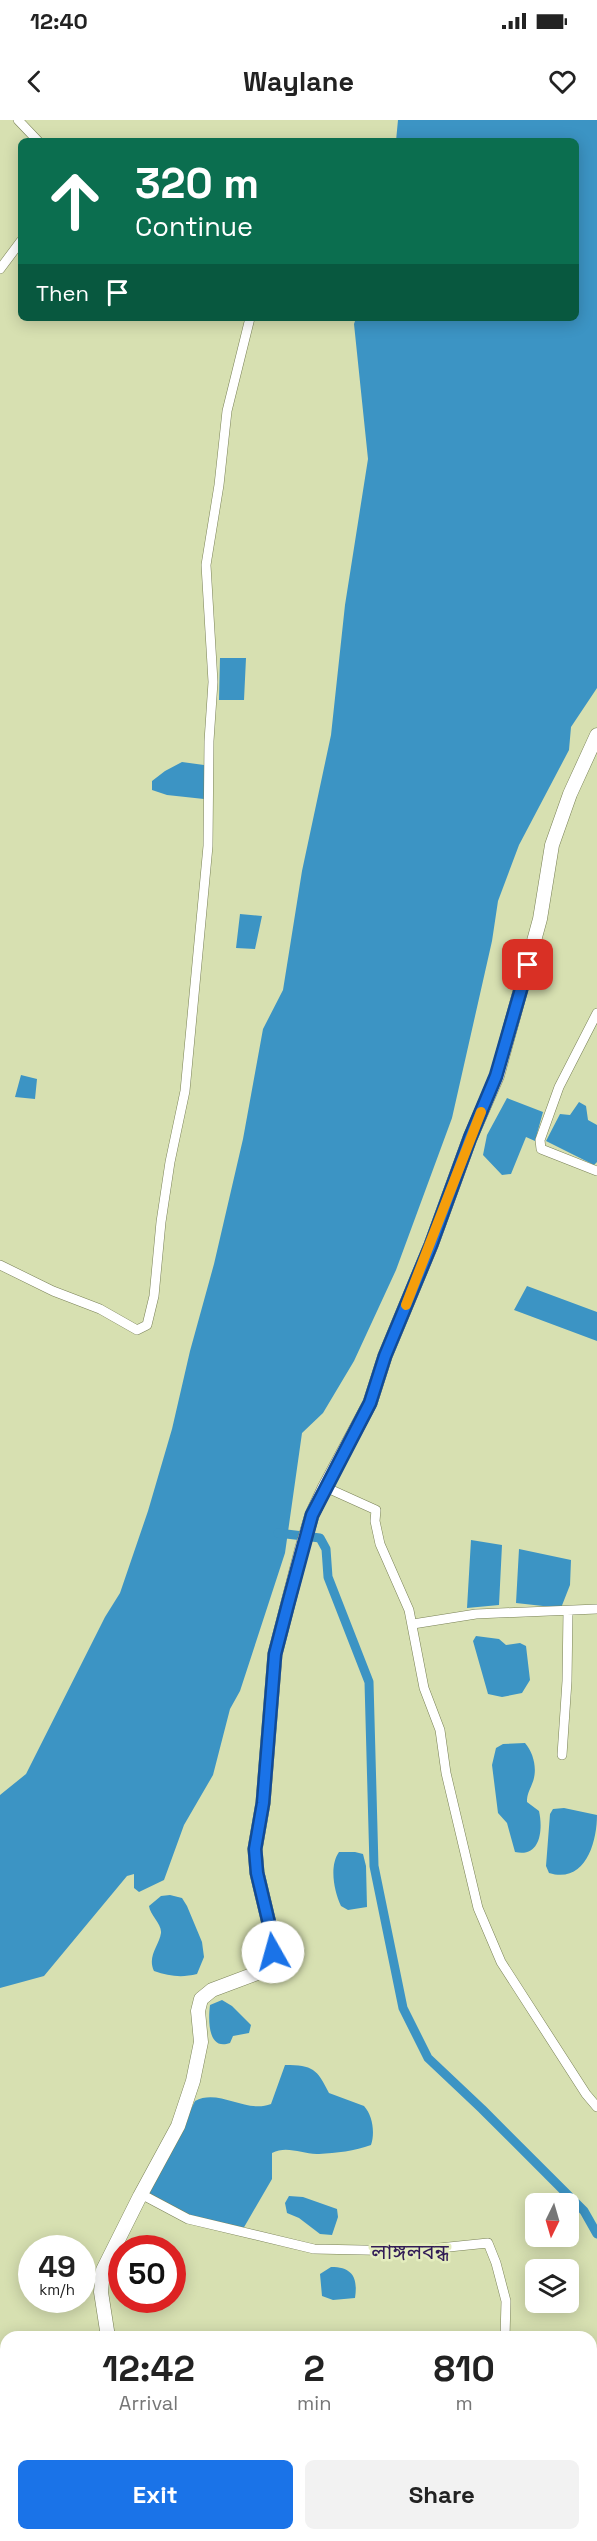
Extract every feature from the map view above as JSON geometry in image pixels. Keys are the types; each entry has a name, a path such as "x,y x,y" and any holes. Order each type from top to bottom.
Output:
{"main road":[{"path":"107,2331 101,2292 103,2270 178,2126 193,2081 201,2042 198,2011 201,1999 212,1990 265,1970 270,1962 272,1936 257,1873 255,1849 263,1803 275,1654 302,1550 312,1515 370,1403 385,1356 496,1076 540,919 552,845 570,794 597,735"}],"street":[{"path":"18,120 35,138"},
{"path":"0,269 18,245"},
{"path":"0,1265 53,1291 100,1309 137,1330 147,1325 154,1296 160,1221 185,1091 208,846 209,741 213,682 206,565 219,485 226,411 249,321"},
{"path":"597,1013 558,1087 540,1140 542,1149 597,1171"},
{"path":"325,1487 376,1510 375,1521 380,1544 413,1624 424,1688 440,1730 446,1773 478,1908 501,1962 586,2094 597,2107"},
{"path":"413,1624 476,1614 597,1609"},
{"path":"562,1755 567,1681 568,1611"},
{"path":"141,2194 188,2219 314,2249 410,2251 488,2243 506,2301 505,2331"}],"water":[{"path":"398,120 597,120 597,688 571,727 569,750 519,845 498,901 492,941 452,1118 396,1270 354,1361 323,1413 302,1433 285,1553 240,1691 230,1709 213,1775 184,1825 164,1880 139,1892 134,1888 134,1874 127,1876 44,1976 0,1988 0,1795 26,1774 105,1617 120,1593 148,1511 172,1429 214,1264 243,1139 263,1029 283,990 302,871 331,735 345,605 368,459 355,321 579,321 579,138 396,138"},
{"path":"220,658 246,658 244,700 219,700"},
{"path":"182,762 204,765 204,799 167,795 152,790 152,781"},
{"path":"240,914 262,916 255,949 236,948"},
{"path":"21,1075 37,1079 35,1099 15,1097"},
{"path":"507,1098 543,1112 535,1141 526,1137 511,1174 502,1175 483,1155 487,1135"},
{"path":"579,1102 586,1106 588,1120 597,1125 597,1162 594,1165 546,1141 560,1114 570,1115"},
{"path":"527,1286 597,1312 597,1341 514,1310"},
{"path":"471,1540 502,1545 499,1605 467,1608"},
{"path":"519,1549 571,1560 570,1585 561,1608 516,1603"},
{"path":"476,1636 499,1639 506,1645 520,1643 526,1646 530,1680 522,1693 502,1697 488,1694 473,1641"},
{"path":"525,1743 531,1752 535,1768 527,1802 539,1811 541,1826 535,1846 524,1853 515,1852 507,1823 498,1813 492,1765 496,1748 503,1744"},
{"path":"564,1808 597,1815 595,1837 586,1859 572,1873 561,1875 549,1873 546,1866 550,1814 553,1809"},
{"path":"339,1852 363,1854 366,1866 367,1907 348,1910 341,1906 336,1893 333,1871"},
{"path":"170,1895 182,1898 202,1942 204,1957 197,1974 175,1976 154,1971 152,1966 161,1930 149,1906 161,1896"},
{"path":"222,2000 232,2006 251,2025 249,2033 233,2036 230,2043 223,2044 213,2039 209,2019 210,2005"},
{"path":"285,2065 302,2066 313,2070 321,2078 329,2093 364,2106 372,2125 371,2145 325,2154 290,2150 272,2153 272,2179 243,2229 191,2216 151,2195 149,2192 195,2101 213,2097 252,2106 271,2104"},
{"path":"289,2196 303,2197 337,2209 338,2217 332,2235 320,2234 299,2218 287,2213 285,2203"},
{"path":"331,2267 344,2269 352,2275 356,2285 355,2298 333,2300 322,2296 320,2274"}],"waterway":[{"path":"278,1533 320,1538 326,1549 328,1577 369,1682 374,1866 403,2008 428,2058 584,2211 597,2234"}],"slow traffic":[{"path":"406,1305 450,1198 481,1112"}],"district":[{"name":"লাঙ্গলবন্ধ","path":"410,2252"}],"route":[{"path":"273,1952 272,1936 257,1873 255,1849 263,1803 275,1654 312,1515 370,1403 385,1356 450,1198 470,1138 496,1076 517,1010 528,965"}]}
